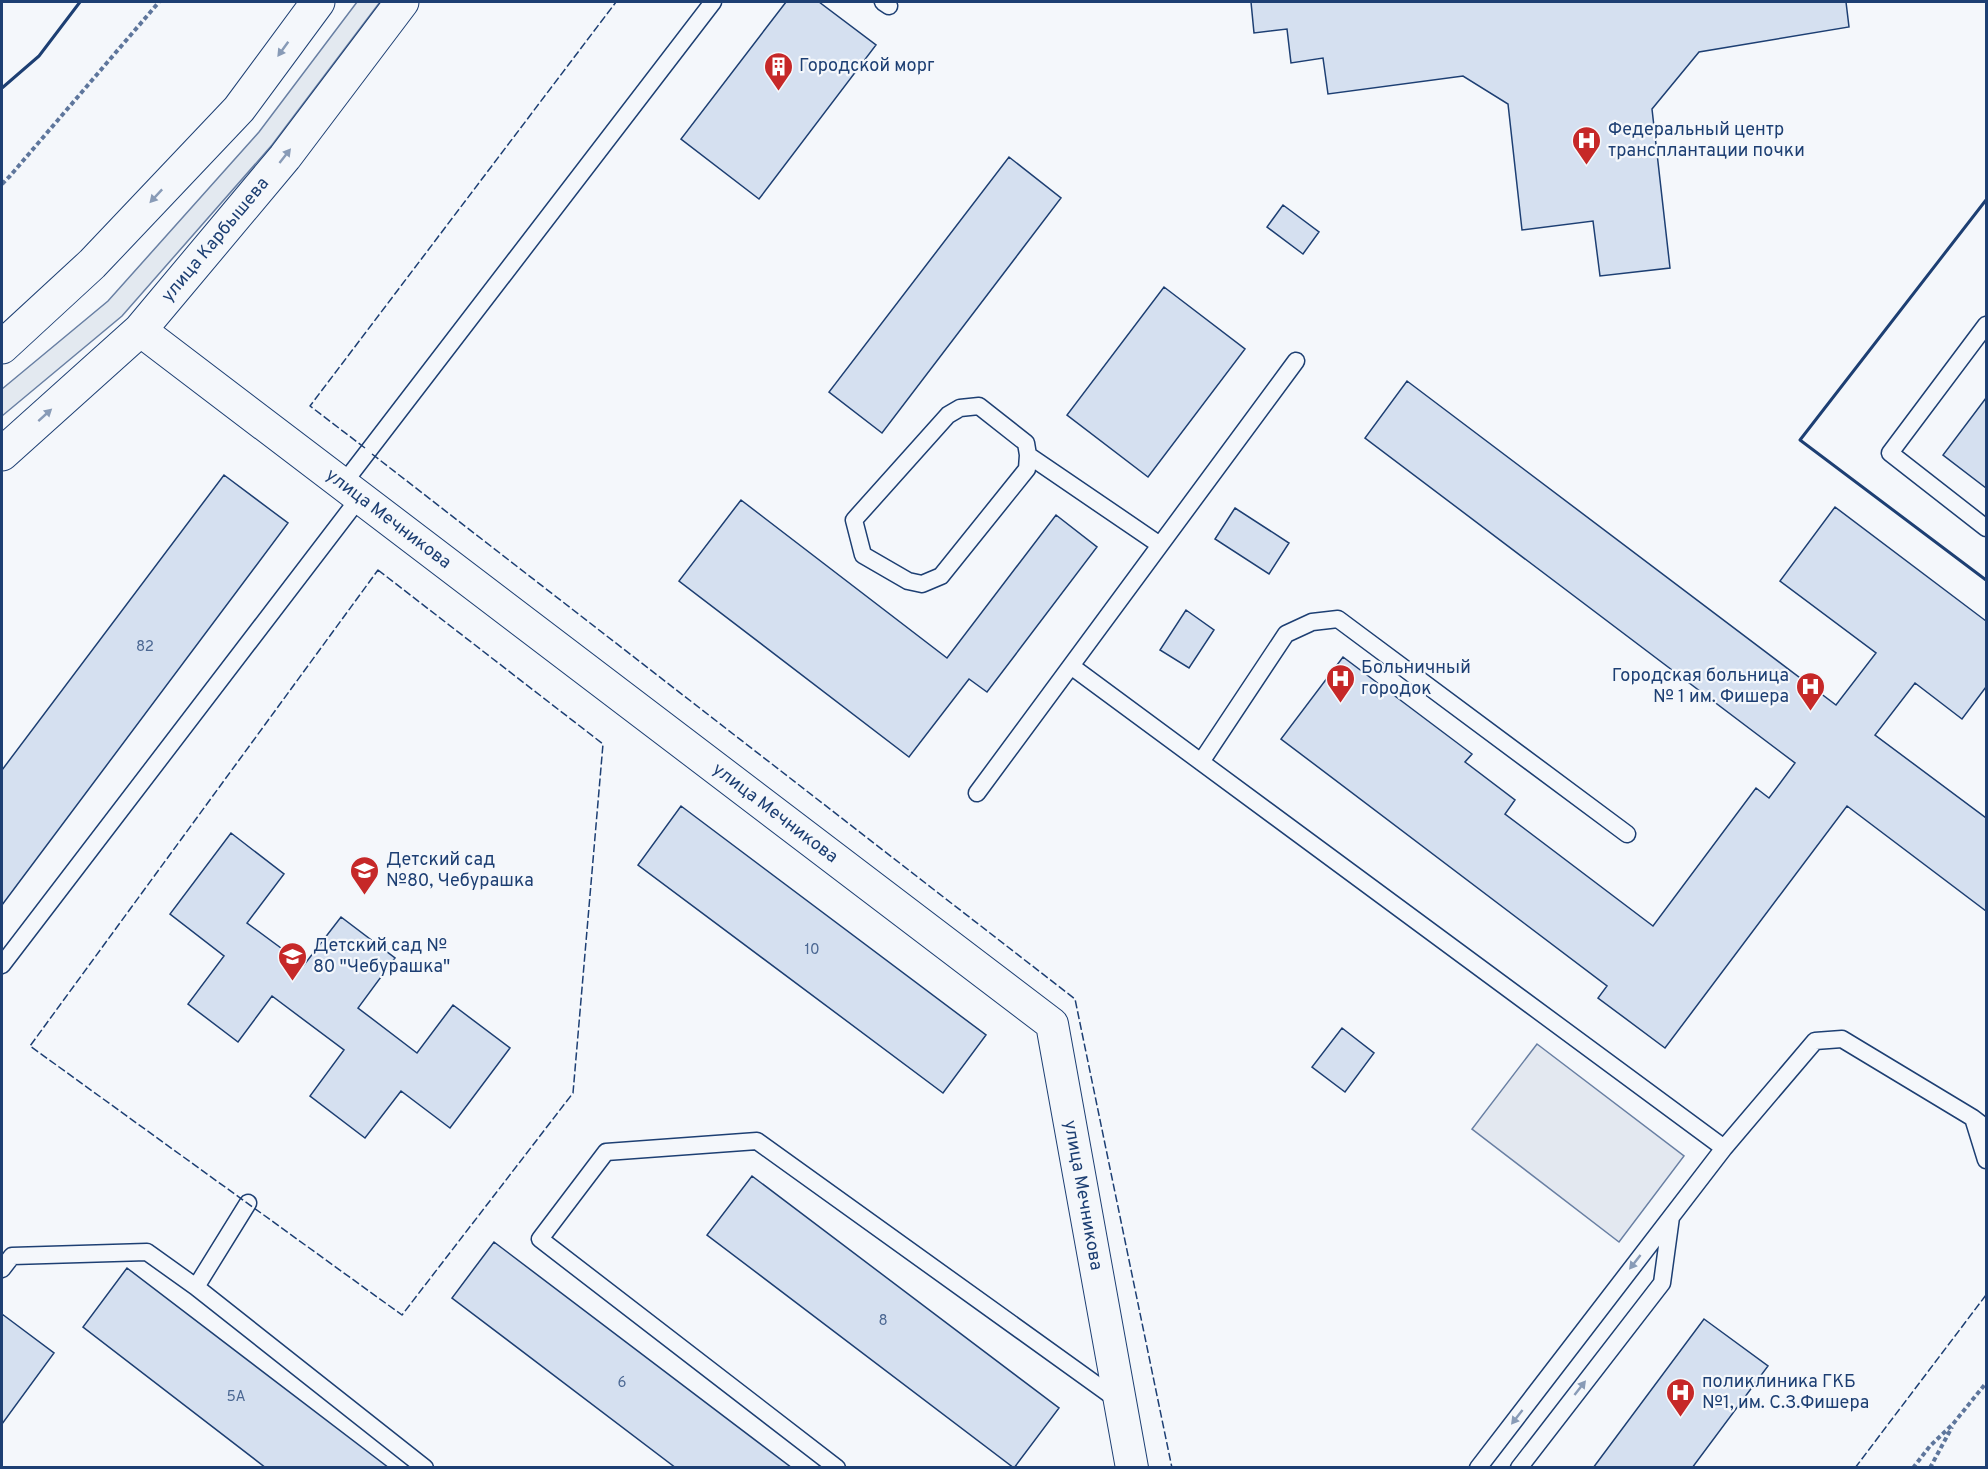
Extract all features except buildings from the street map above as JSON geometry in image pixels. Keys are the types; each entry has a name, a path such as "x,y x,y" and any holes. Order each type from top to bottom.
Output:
{"street":[{"path":"2,347 92,264 239,109 318,2"},
{"name":"улица Карбышева","path":"2,454 140,330 285,157 402,2"},
{"name":"улица Мечникова","path":"140,330 1052,1024 1132,1467"}],"lane":[{"path":"2,965 713,2"},
{"path":"1986,325 1890,453 1986,528"},
{"path":"977,793 1296,361"},
{"path":"1028,455 1027,469 941,576 922,584 908,582 863,555 854,520 948,415 960,408 979,406 1026,443 1028,455 1160,545"},
{"path":"1202,762 1286,634 1312,622 1338,619 1627,834"},
{"path":"1071,666 1724,1148"},
{"path":"1478,1467 1724,1148 1815,1041 1842,1039 1980,1123 1986,1160"},
{"path":"837,1467 540,1239 606,1152 757,1141 1119,1401"},
{"path":"196,1287 248,1203"},
{"path":"1519,1467 1662,1283 1671,1216"},
{"path":"2,1269 7,1251 147,1252 196,1287 425,1467"}],"path":[{"path":"2,184 159,2"},
{"path":"1913,1467 1930,1446 1953,1424 1986,1383"},
{"path":"1930,1467 1953,1424"}],"shaded area":[{"path":"357,2 380,2 272,145 122,316 2,416 2,389 108,301 259,132"},
{"path":"1537,1044 1684,1156 1619,1242 1472,1129"}],"fence":[{"path":"365,448 310,406 616,2"},
{"path":"372,454 1075,999 1172,1468"},
{"path":"378,570 603,744 573,1093 402,1315 30,1046 378,570"},
{"path":"1855,1468 1986,1295"}],"wall":[{"path":"2,88 39,56 80,2"},
{"path":"1986,200 1800,440 1986,580"}],"place":[{"name":"Городской морг","path":"778,92"},
{"name":"Федеральный центр трансплантации почки","path":"1587,166"},
{"name":"Больничный городок","path":"1340,704"},
{"name":"Городская больница № 1 им. Фишера","path":"1810,712"},
{"name":"Детский сад №80, Чебурашка","path":"365,896"},
{"name":"Детский сад № 80 \"Чебурашка\"","path":"292,982"},
{"name":"поликлиника ГКБ №1, им. С.З.Фишера","path":"1681,1418"}]}
